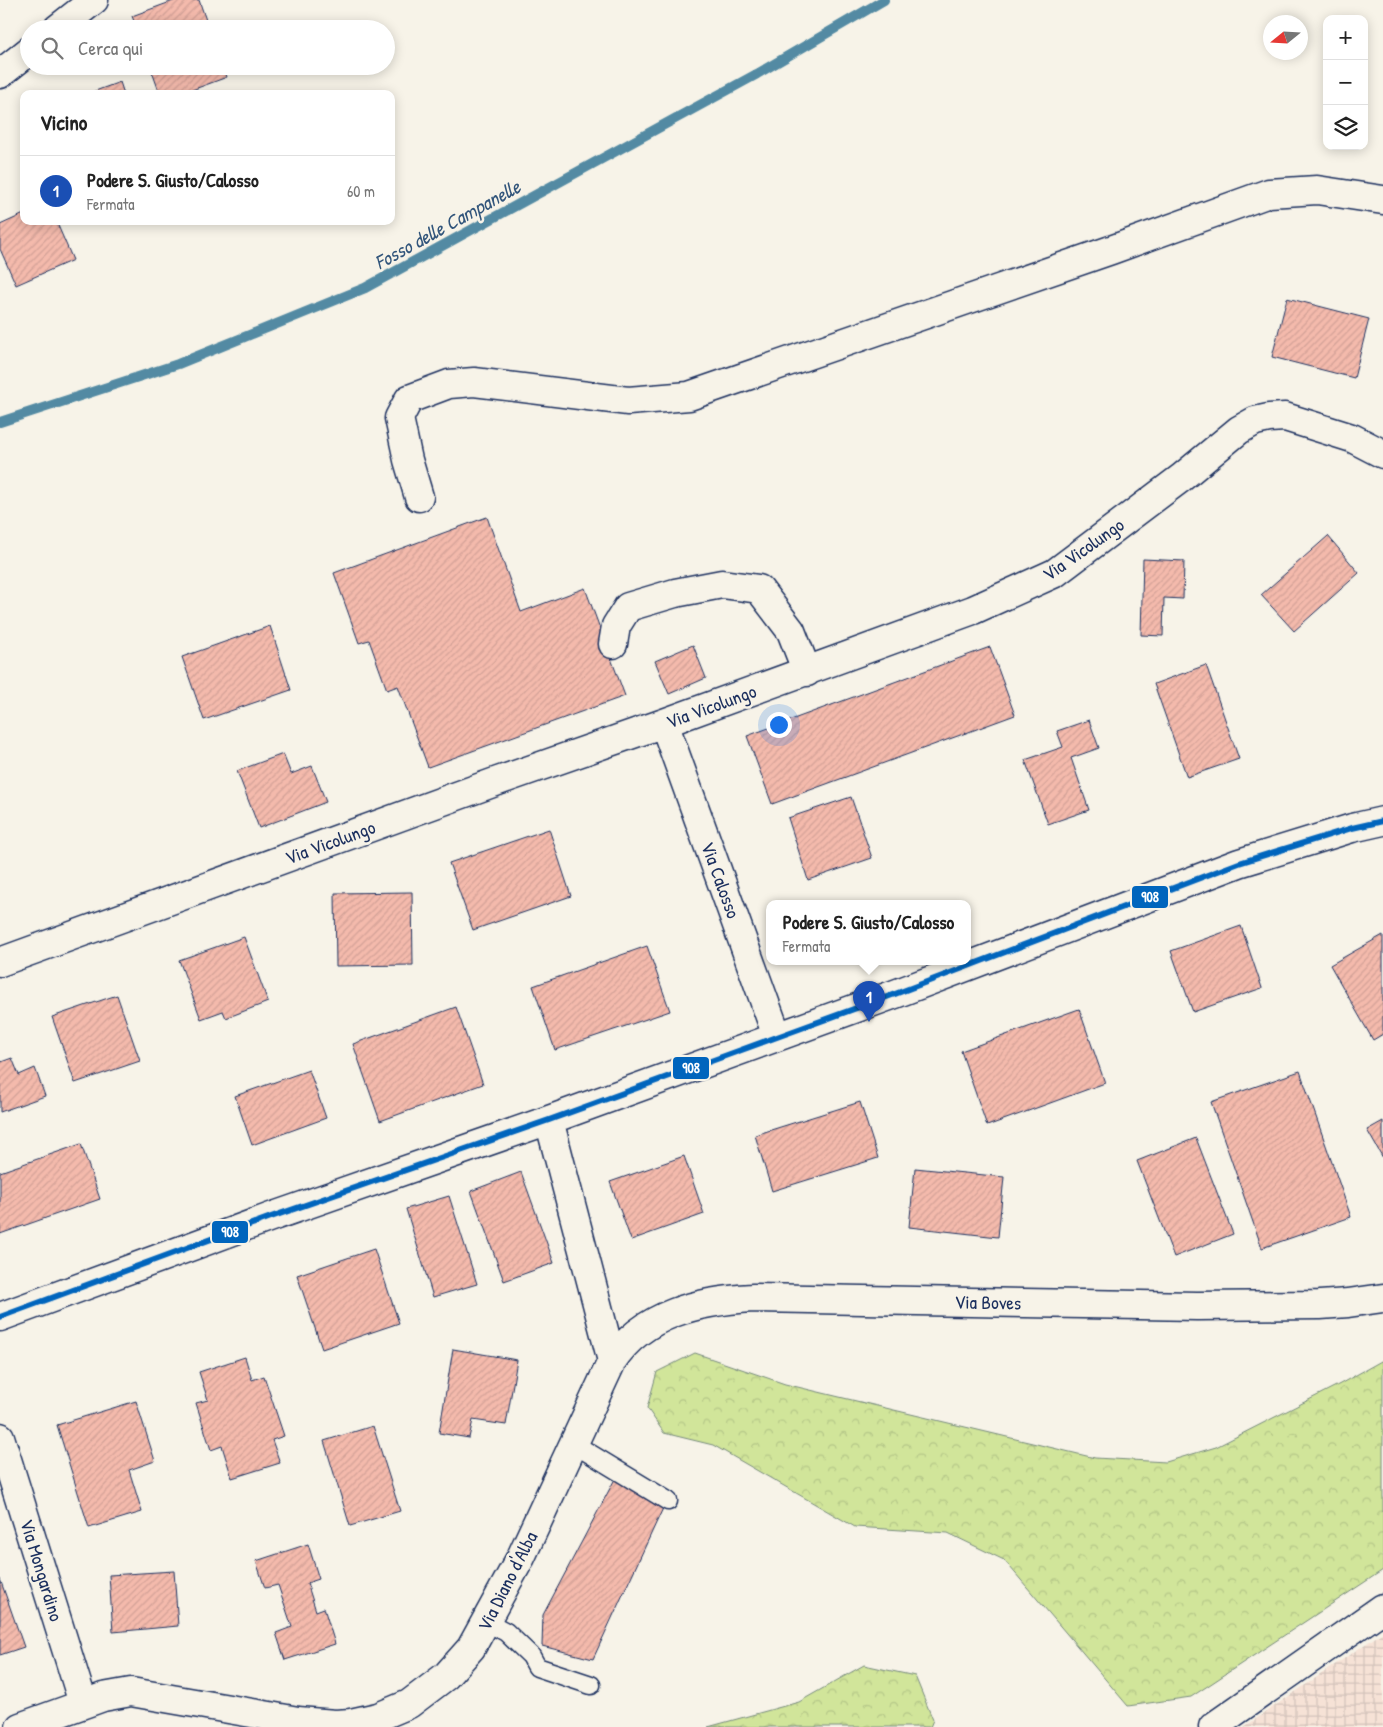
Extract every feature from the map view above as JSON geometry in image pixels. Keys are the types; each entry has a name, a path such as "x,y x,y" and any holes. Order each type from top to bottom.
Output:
{"street":[{"path":"68,20 94,0"},
{"path":"0,74 20,58"},
{"path":"419,497 399,418 410,399 449,384 474,382 628,401 689,396 1112,250 1269,193 1317,190 1383,200"},
{"name":"Via Vicolungo","path":"0,962 498,781 664,724 973,610 1055,573 1181,478 1239,430 1255,421 1286,417 1352,438 1383,454"},
{"path":"613,644 616,626 628,607 675,592 722,584 759,589 791,631 807,672"},
{"name":"Via Calosso","path":"664,724 777,1036"},
{"path":"0,1317 271,1217 549,1120 895,994 1239,863 1383,821"},
{"path":"549,1120 612,1361"},
{"name":"Via Boves","path":"612,1361 627,1342 655,1322 688,1308 722,1300 753,1298 1197,1306 1348,1304 1383,1298"},
{"name":"Via Diano d'Alba","path":"20,1727 83,1703 119,1693 131,1692 298,1721 335,1724 365,1721 391,1713 409,1704 437,1684 465,1657 477,1640 521,1557 612,1361"},
{"name":"Via Mongardino","path":"0,1437 83,1703"},
{"path":"1213,1727 1383,1608"}],"lane":[{"path":"574,1444 668,1501"},
{"path":"487,1622 506,1632 531,1656 536,1667 591,1685"}],"shaded area":[{"path":"1383,1632 1383,1727 1244,1727"}],"green space":[{"path":"695,1353 785,1384 1095,1458 1166,1462 1216,1447 1383,1360 1383,1570 1191,1697 1128,1706 1004,1560 948,1533 855,1527 713,1445 664,1433 647,1408 657,1372"},
{"path":"864,1665 915,1676 933,1720 930,1727 708,1727 799,1702"}],"building":[{"path":"176,0 199,0 206,20 134,20 132,16"},
{"path":"153,75 226,75 227,77 192,90 159,90"},
{"path":"120,82 123,90 98,90"},
{"path":"20,216 20,225 58,225 73,260 16,285 0,249 0,225"},
{"path":"1287,298 1369,319 1354,378 1272,357"},
{"path":"487,517 521,612 585,588 625,696 428,767 398,686 387,690 369,640 359,643 334,573"},
{"path":"1328,536 1359,573 1294,631 1261,595"},
{"path":"1143,559 1184,561 1183,599 1164,598 1163,636 1141,635"},
{"path":"270,626 291,690 204,720 182,657"},
{"path":"693,645 706,678 669,694 655,661"},
{"path":"990,647 1015,715 772,804 747,736"},
{"path":"1206,665 1239,759 1187,777 1154,684"},
{"path":"1089,720 1099,748 1071,758 1089,810 1048,824 1025,760 1063,747 1057,731"},
{"path":"283,754 291,774 312,766 326,802 259,828 237,771"},
{"path":"851,797 872,858 808,880 788,818"},
{"path":"549,829 571,896 473,930 449,863"},
{"path":"412,892 413,965 336,966 335,893"},
{"path":"1241,926 1262,988 1193,1012 1171,951"},
{"path":"1383,935 1383,1034 1373,1040 1330,965"},
{"path":"244,937 268,1002 226,1018 223,1011 201,1019 179,960"},
{"path":"647,946 670,1011 555,1050 533,986"},
{"path":"117,995 140,1061 75,1083 52,1017"},
{"path":"456,1007 483,1084 380,1121 353,1044"},
{"path":"1079,1009 1105,1083 987,1126 961,1051"},
{"path":"12,1058 19,1075 35,1068 45,1096 0,1112 0,1060 1,1062"},
{"path":"309,1070 326,1118 252,1145 235,1096"},
{"path":"1300,1071 1351,1217 1262,1248 1211,1102"},
{"path":"860,1102 878,1158 772,1191 755,1135"},
{"path":"1383,1121 1383,1158 1367,1130"},
{"path":"1196,1138 1233,1234 1174,1257 1137,1161"},
{"path":"81,1144 100,1199 0,1234 0,1172"},
{"path":"684,1156 704,1214 631,1240 610,1182"},
{"path":"915,1168 1004,1177 998,1237 909,1227"},
{"path":"521,1172 554,1263 504,1281 471,1191"},
{"path":"449,1196 477,1284 433,1297 406,1209"},
{"path":"374,1249 399,1323 322,1349 297,1275"},
{"path":"453,1349 517,1360 506,1425 473,1420 469,1438 439,1433"},
{"path":"245,1357 252,1380 264,1376 284,1436 272,1440 280,1463 232,1478 222,1446 211,1450 196,1403 208,1400 199,1372"},
{"path":"136,1401 155,1461 129,1470 142,1512 89,1528 57,1425"},
{"path":"373,1426 400,1511 350,1526 324,1441"},
{"path":"616,1477 664,1506 593,1659 542,1646 543,1615"},
{"path":"308,1544 319,1579 307,1583 316,1611 324,1608 335,1644 285,1660 276,1633 292,1627 278,1585 265,1588 256,1561"},
{"path":"174,1571 178,1626 113,1632 109,1575"},
{"path":"0,1579 24,1647 0,1655"}],"waterway":[{"name":"Fosso delle Campanelle","path":"0,422 178,364 365,288 757,74 884,0"}],"transit line":[{"name":"908","path":"0,1317 271,1217 549,1120 895,994 1239,863 1352,828 1383,821"}],"place":[{"name":"Podere S. Giusto/Calosso","path":"869,1022"}]}
